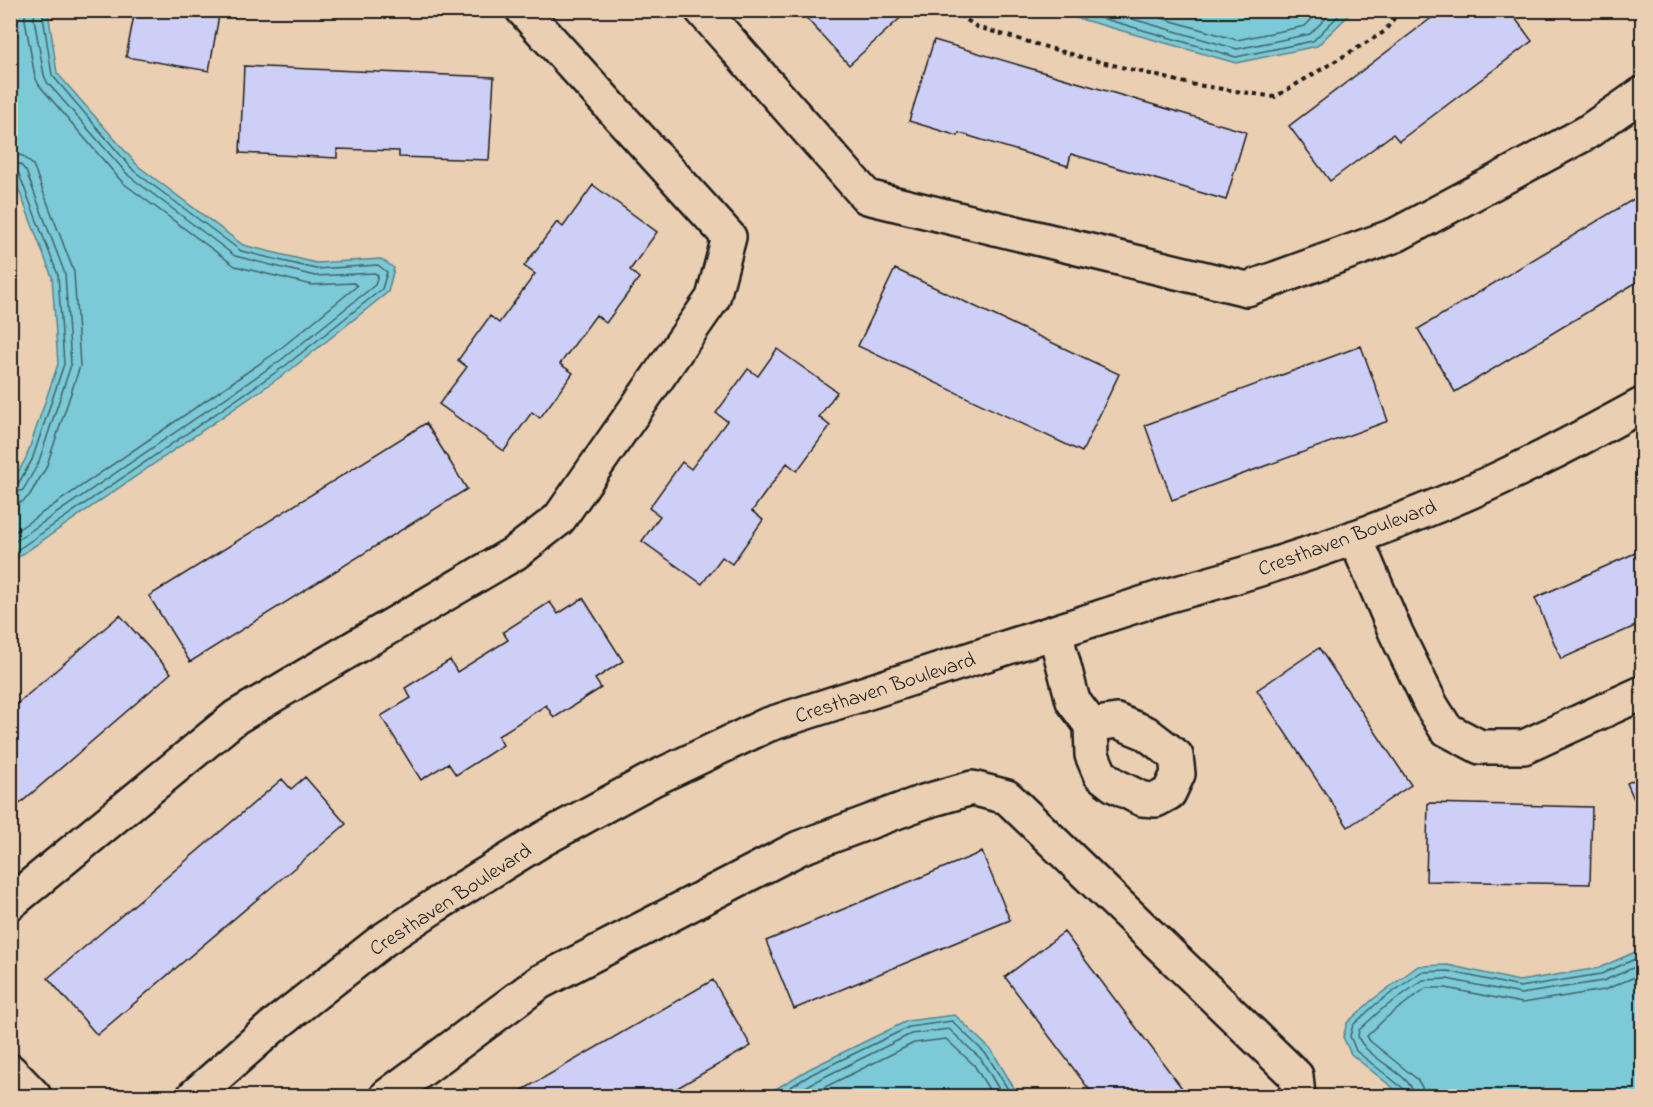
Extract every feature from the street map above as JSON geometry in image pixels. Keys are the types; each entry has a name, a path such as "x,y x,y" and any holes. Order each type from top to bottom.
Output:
{"street":[{"path":"10,903 236,717 515,552 559,519 713,298 729,237 524,10"},
{"path":"702,10 867,197 1247,289 1396,235 1586,133 1642,94"},
{"name":"Cresthaven Boulevard","path":"194,1096 271,1028 383,940 435,905 543,839 654,779 767,725 1166,596 1224,581 1355,537 1448,501 1524,466 1642,405"},
{"path":"1355,537 1396,633 1431,705 1446,729 1480,747 1524,747 1642,693"},
{"path":"1055,632 1072,701 1091,725"},
{"path":"387,1096 540,982 799,848 923,802 972,788 1006,797 1296,1076 1298,1096"},
{"path":"10,1071 34,1096"}],"path":[{"path":"952,10 977,27 1080,57 1190,84 1275,97 1384,32 1400,10"}],"water":[{"path":"11,10 48,11 57,73 138,166 243,245 316,263 381,259 394,268 388,292 289,371 11,562 11,485 26,458 58,364 52,277 11,169"},
{"path":"1052,11 1353,11 1317,46 1236,63"},
{"path":"1642,949 1642,1096 1403,1096 1351,1054 1343,1037 1347,1023 1372,1000 1418,966 1448,965 1519,981 1599,968"},
{"path":"955,1015 992,1051 1019,1096 764,1096 809,1069 907,1021"}],"building":[{"path":"135,10 220,10 209,71 126,57"},
{"path":"799,10 909,10 849,65"},
{"path":"1442,10 1509,10 1532,41 1399,141 1393,134 1330,181 1289,126"},
{"path":"934,40 1246,132 1226,200 1071,154 1068,166 959,133 958,136 909,121"},
{"path":"244,66 494,77 489,160 399,157 399,151 337,149 337,158 240,153"},
{"path":"593,185 657,232 630,270 639,278 606,323 596,315 560,364 573,373 540,418 532,412 504,451 439,404 467,367 458,360 490,316 499,323 535,274 524,266 557,222 563,227"},
{"path":"1642,194 1642,279 1455,392 1418,329"},
{"path":"895,269 1119,374 1082,452 858,346"},
{"path":"1361,346 1388,421 1172,500 1145,425"},
{"path":"777,349 837,392 819,417 830,426 797,471 787,463 752,511 763,520 732,564 722,557 702,584 642,541 660,516 649,508 682,462 691,469 727,421 716,413 748,369 758,376"},
{"path":"426,423 467,489 190,662 149,596"},
{"path":"1642,550 1642,623 1561,659 1535,598"},
{"path":"583,598 623,661 595,679 601,688 554,718 546,705 498,736 503,745 456,775 448,763 421,780 381,716 411,698 405,688 450,660 457,672 508,640 503,632 550,602 558,614"},
{"path":"120,615 171,673 10,812 10,710"},
{"path":"1319,648 1411,785 1348,827 1257,690"},
{"path":"1642,776 1642,817 1627,783"},
{"path":"305,777 346,824 97,1035 48,978 282,779 291,789"},
{"path":"1428,803 1592,807 1590,884 1426,881"},
{"path":"982,852 1010,920 794,1009 766,941"},
{"path":"1064,932 1188,1096 1094,1096 1005,977"},
{"path":"713,980 751,1046 663,1096 512,1096"}]}
